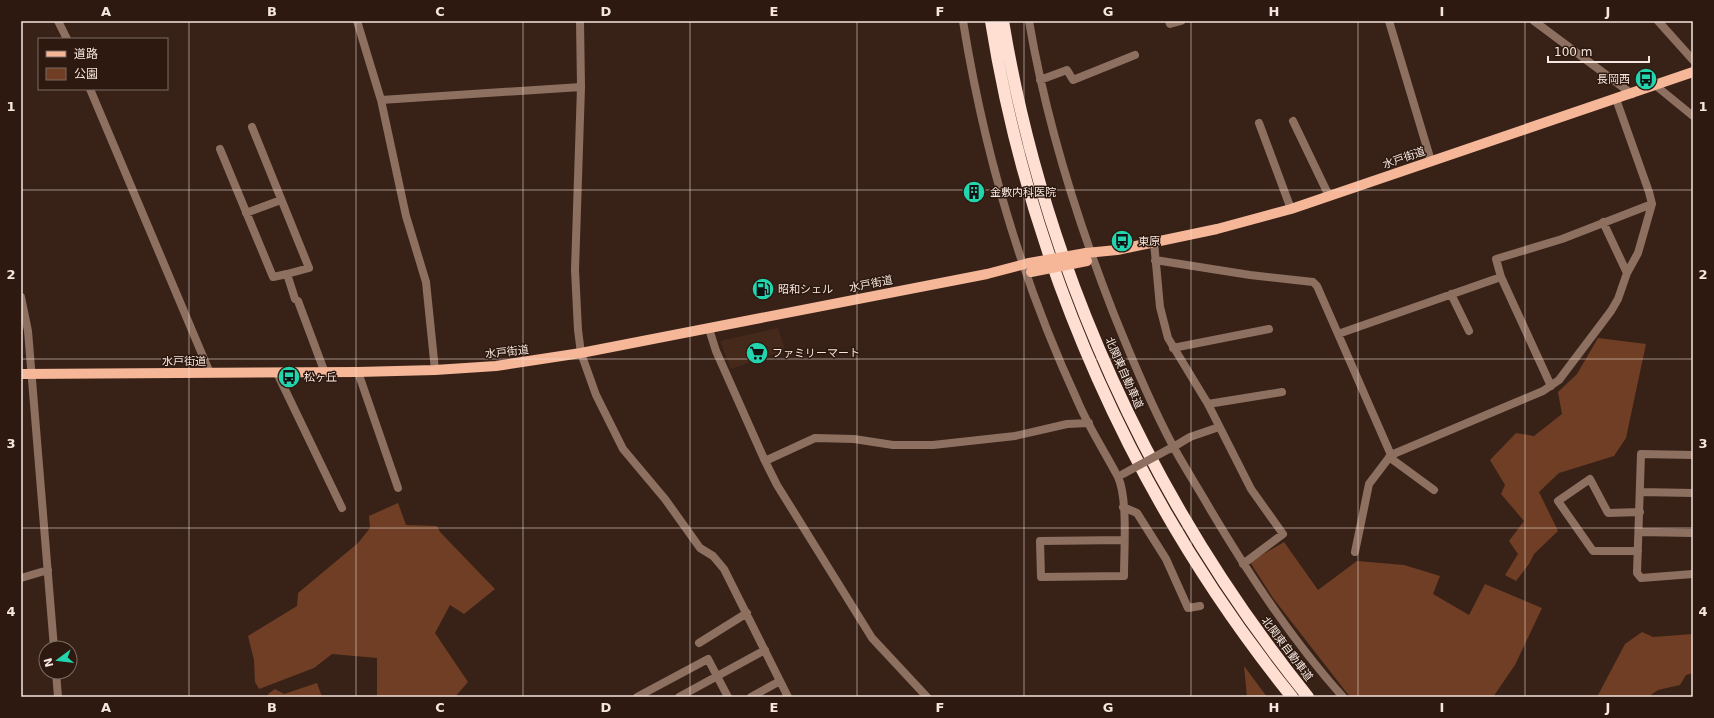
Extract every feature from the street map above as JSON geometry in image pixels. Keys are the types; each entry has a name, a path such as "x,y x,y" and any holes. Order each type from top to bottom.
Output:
{"highway":[{"path":"991,21 1020,158 1064,294 1092,364 1148,480 1185,544 1235,621 1292,697"},
{"name":"北関東自動車道","path":"1003,21 1019,104 1050,219 1076,292 1107,367 1158,474 1210,564 1244,614 1308,697"}],"main road":[{"name":"水戸街道","path":"21,374 325,373 435,370 511,364 581,353 987,274 1089,256 1224,227 1291,209 1693,72"}],"street":[{"path":"58,21 66,38"},
{"path":"356,21 381,100 406,216 426,282 435,370"},
{"path":"580,21 581,87 575,270 578,330 581,353 596,395 623,449 664,499 700,548 713,556 724,569 788,697"},
{"path":"963,21 977,97 997,179 1027,268 1062,366 1089,423 1121,475 1124,540 1124,576 1041,577 1040,541 1124,540"},
{"path":"1029,21 1040,80 1060,159 1089,256 1171,448 1243,564 1283,623 1343,697"},
{"path":"1169,21 1170,24 1181,21"},
{"path":"1389,21 1431,161"},
{"path":"1534,21 1632,94"},
{"path":"1658,21 1693,60"},
{"path":"1040,80 1067,70 1073,80 1135,55"},
{"path":"1655,85 1693,116"},
{"path":"381,100 581,87"},
{"path":"90,90 210,373"},
{"path":"1355,552 1369,484 1390,456 1542,392 1559,380 1611,311 1627,273 1638,253 1652,204 1616,99"},
{"path":"1293,121 1329,196"},
{"path":"1259,123 1291,209"},
{"path":"220,148 273,277 309,268 252,127"},
{"path":"246,213 281,200"},
{"path":"1551,386 1501,277 1496,259 1562,239 1652,204"},
{"path":"1603,222 1627,273"},
{"path":"1154,242 1164,329 1173,348 1208,404 1251,489 1283,534 1243,564"},
{"path":"1155,260 1250,275 1313,282 1317,286 1390,456 1434,490"},
{"path":"287,274 295,299 298,301 325,373"},
{"path":"1338,334 1501,277"},
{"path":"1451,294 1469,331"},
{"path":"21,297 28,331 53,640"},
{"path":"709,328 716,350 764,461 788,504 864,626 886,655 927,697"},
{"path":"1173,348 1269,329"},
{"path":"358,372 398,488"},
{"path":"277,373 342,508"},
{"path":"1208,404 1282,392"},
{"path":"764,461 815,438 854,439 906,446 933,445 1015,436 1067,424 1089,423"},
{"path":"1121,475 1190,437 1219,426"},
{"path":"1693,455 1641,454 1637,573 1641,578 1693,574"},
{"path":"1638,550 1594,551 1558,501 1590,479 1608,513 1640,512"},
{"path":"1640,492 1693,493"},
{"path":"1123,507 1137,513 1166,559 1188,608 1200,606"},
{"path":"1639,532 1693,533"},
{"path":"21,578 48,570"},
{"path":"699,643 747,613"},
{"path":"678,697 765,650"},
{"path":"637,697 708,659 728,697"},
{"path":"57,680 58,697"},
{"path":"751,697 780,681"}],"shaded area":[{"path":"778,328 785,350 731,369 720,341"}],"green space":[{"path":"1598,338 1646,344 1626,438 1614,456 1559,473 1539,492 1558,531 1534,554 1529,564 1516,581 1505,575 1518,554 1509,541 1524,521 1501,494 1505,485 1490,460 1516,433 1534,436 1562,414 1558,392 1577,374"},
{"path":"398,503 406,525 437,526 440,532 495,589 464,614 450,605 435,633 468,682 455,697 377,697 377,658 332,654 314,668 259,689 255,682 254,660 248,636 297,606 298,593 358,543 370,528 369,516"},
{"path":"1284,542 1318,590 1357,561 1404,565 1440,576 1433,594 1469,615 1485,584 1542,608 1515,665 1493,697 1350,697 1273,598 1250,562"},
{"path":"1642,632 1653,637 1693,634 1693,673 1686,675 1680,685 1658,690 1648,697 1597,697 1625,644"},
{"path":"1244,666 1267,697 1247,697"},
{"path":"317,683 322,697 269,697 268,694 275,689 284,694"}],"place":[{"name":"長岡西","path":"1646,79"},
{"name":"金敷内科医院","path":"974,192"},
{"name":"東原","path":"1122,241"},
{"name":"昭和シェル","path":"763,289"},
{"name":"ファミリーマート","path":"757,353"},
{"name":"松ヶ丘","path":"289,377"}]}
